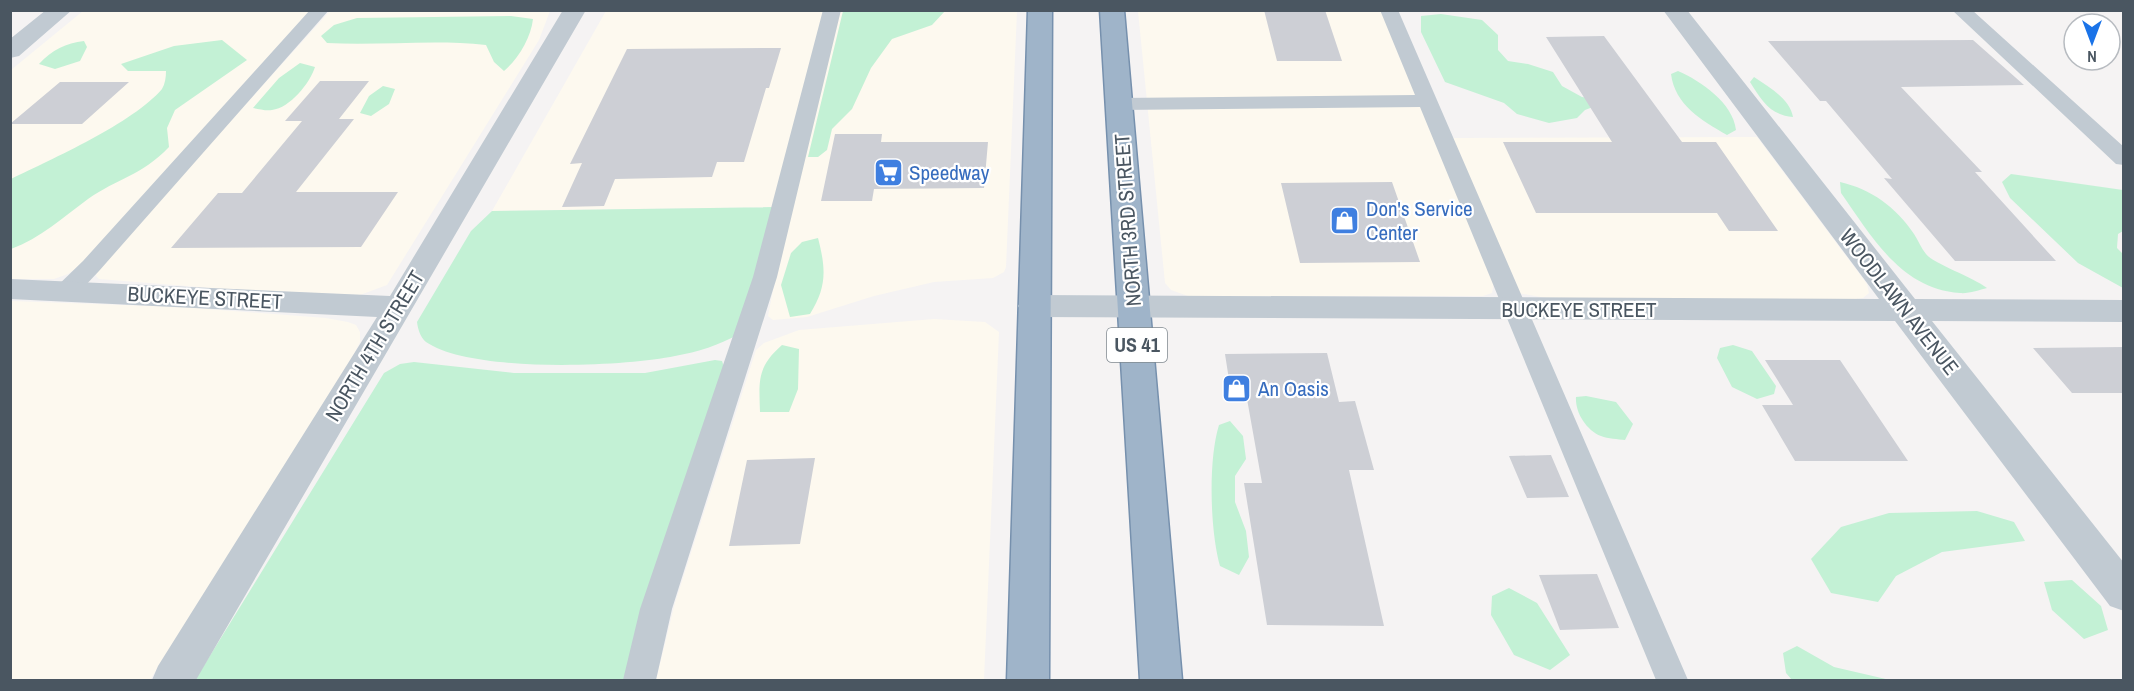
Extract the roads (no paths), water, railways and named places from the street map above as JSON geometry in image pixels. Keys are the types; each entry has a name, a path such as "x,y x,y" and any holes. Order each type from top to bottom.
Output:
{"highway":[{"path":"1028,681 1040,10"},
{"name":"NORTH 3RD STREET","path":"1112,10 1161,681"}],"street":[{"path":"10,51 61,10"},
{"name":"NORTH 4TH STREET","path":"173,681 400,306 575,10"},
{"name":"WOODLAWN AVENUE","path":"1674,10 2124,594"},
{"name":"BUCKEYE STREET","path":"10,289 363,307 400,306"},
{"name":"BUCKEYE STREET","path":"1034,306 2124,311"}],"lane":[{"path":"64,291 91,266 320,10"},
{"path":"639,681 656,609 765,277 832,10"},
{"path":"1389,10 1515,309 1568,428 1672,681"},
{"path":"1961,10 2124,159"},
{"path":"1119,104 1428,101"}],"place":[{"name":"Speedway","path":"888,173"},
{"name":"Don's Service Center","path":"1345,221"},
{"name":"An Oasis","path":"1237,389"}]}
